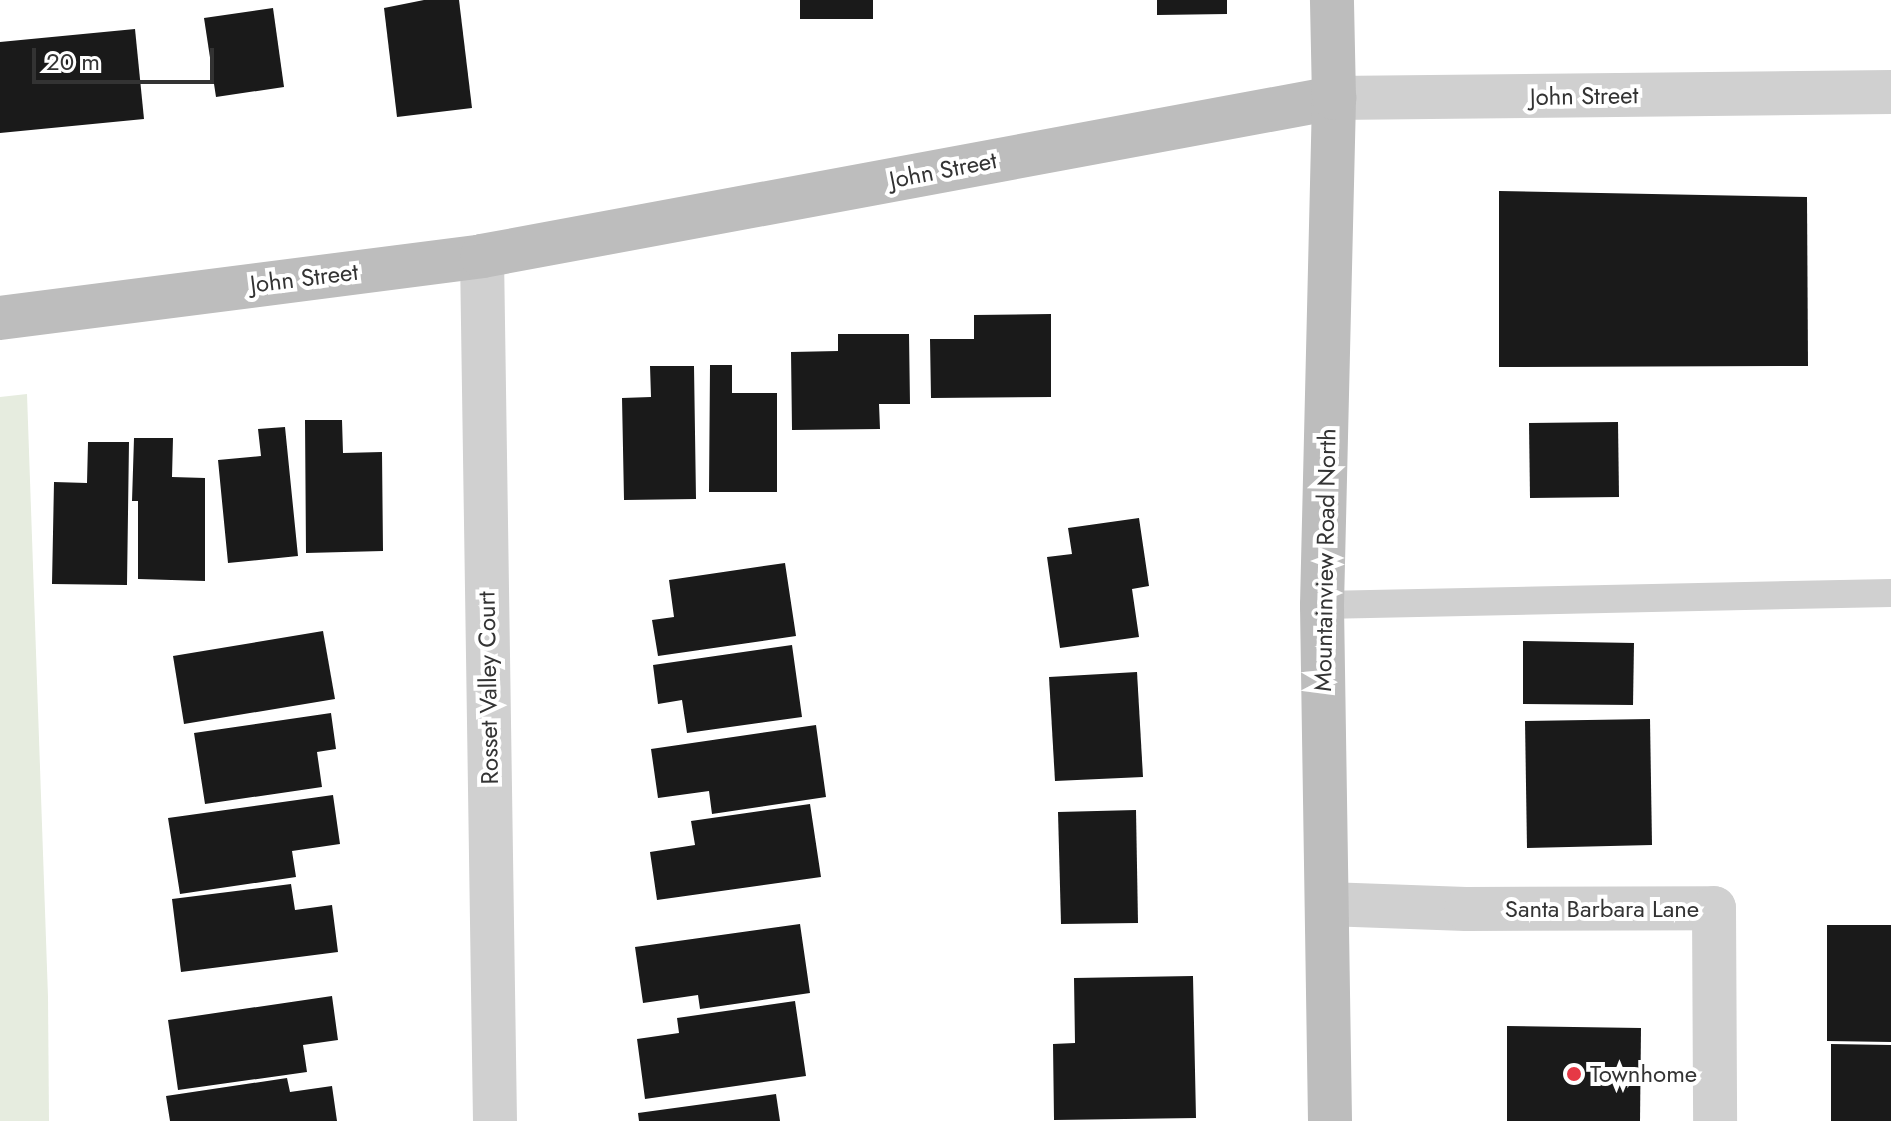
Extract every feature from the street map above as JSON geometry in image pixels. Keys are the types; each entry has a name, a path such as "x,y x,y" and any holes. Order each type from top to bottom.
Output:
{"street":[{"name":"Mountainview Road North","path":"1330,1121 1322,605 1334,98 1332,0"},
{"name":"John Street","path":"0,318 482,256 1334,98 1891,92"},
{"name":"Rosset Valley Court","path":"482,256 495,1121"},
{"name":"Santa Barbara Lane","path":"1327,904 1466,909 1714,908 1715,1121"}],"lane":[{"path":"1322,605 1891,593"}],"shaded area":[{"path":"27,394 48,997 49,1121 0,1121 0,397"}],"building":[{"path":"424,0 459,0 472,108 397,117 384,8"},
{"path":"800,0 873,0 873,19 800,19"},
{"path":"1157,0 1227,0 1227,14 1157,15"},
{"path":"273,8 284,87 216,97 204,18"},
{"path":"135,29 144,119 0,133 0,42"},
{"path":"1499,191 1807,197 1808,366 1499,367"},
{"path":"1051,314 1051,397 931,398 930,339 974,339 974,315"},
{"path":"838,334 909,334 910,404 879,404 880,429 792,430 791,352 838,351"},
{"path":"710,365 732,365 732,393 777,393 777,492 709,492"},
{"path":"650,366 694,366 696,499 624,500 622,398 651,397"},
{"path":"305,420 342,420 343,453 382,452 383,551 306,553"},
{"path":"1618,422 1619,497 1530,498 1529,423"},
{"path":"285,427 298,556 228,563 218,460 261,456 258,429"},
{"path":"134,438 173,438 172,477 205,478 205,581 138,579 138,501 132,501"},
{"path":"88,442 129,442 127,585 52,584 54,482 87,483"},
{"path":"1139,518 1149,586 1132,589 1139,637 1060,648 1047,557 1072,554 1068,528"},
{"path":"785,563 796,636 658,656 652,620 674,617 669,580"},
{"path":"323,631 335,699 184,724 173,656"},
{"path":"1523,641 1634,643 1633,705 1523,704"},
{"path":"792,645 802,717 687,733 682,700 658,704 653,665"},
{"path":"1137,672 1143,777 1055,781 1049,677"},
{"path":"331,713 336,749 317,752 322,787 205,804 194,733"},
{"path":"1650,719 1652,845 1527,848 1525,721"},
{"path":"816,725 826,797 712,814 709,791 658,798 651,749"},
{"path":"333,795 340,844 292,851 296,877 180,894 168,818"},
{"path":"810,804 821,877 657,900 650,852 695,845 691,821"},
{"path":"1136,810 1138,923 1061,924 1058,812"},
{"path":"291,884 295,910 332,905 338,952 181,972 172,899"},
{"path":"800,924 810,993 700,1009 698,995 643,1003 635,947"},
{"path":"1827,925 1891,925 1891,1042 1827,1041"},
{"path":"1193,976 1196,1118 1054,1120 1053,1044 1075,1043 1074,978"},
{"path":"332,996 338,1040 303,1045 307,1072 178,1090 168,1020"},
{"path":"795,1001 806,1076 645,1099 637,1039 679,1033 677,1018"},
{"name":"Townhome","path":"1507,1026 1641,1028 1640,1121 1507,1121"},
{"path":"1831,1044 1891,1045 1891,1121 1831,1121"},
{"path":"287,1078 290,1092 332,1086 337,1121 170,1121 166,1096"},
{"path":"776,1094 780,1121 639,1121 638,1113"}],"place":[{"name":"Townhome","path":"1574,1074"}]}
